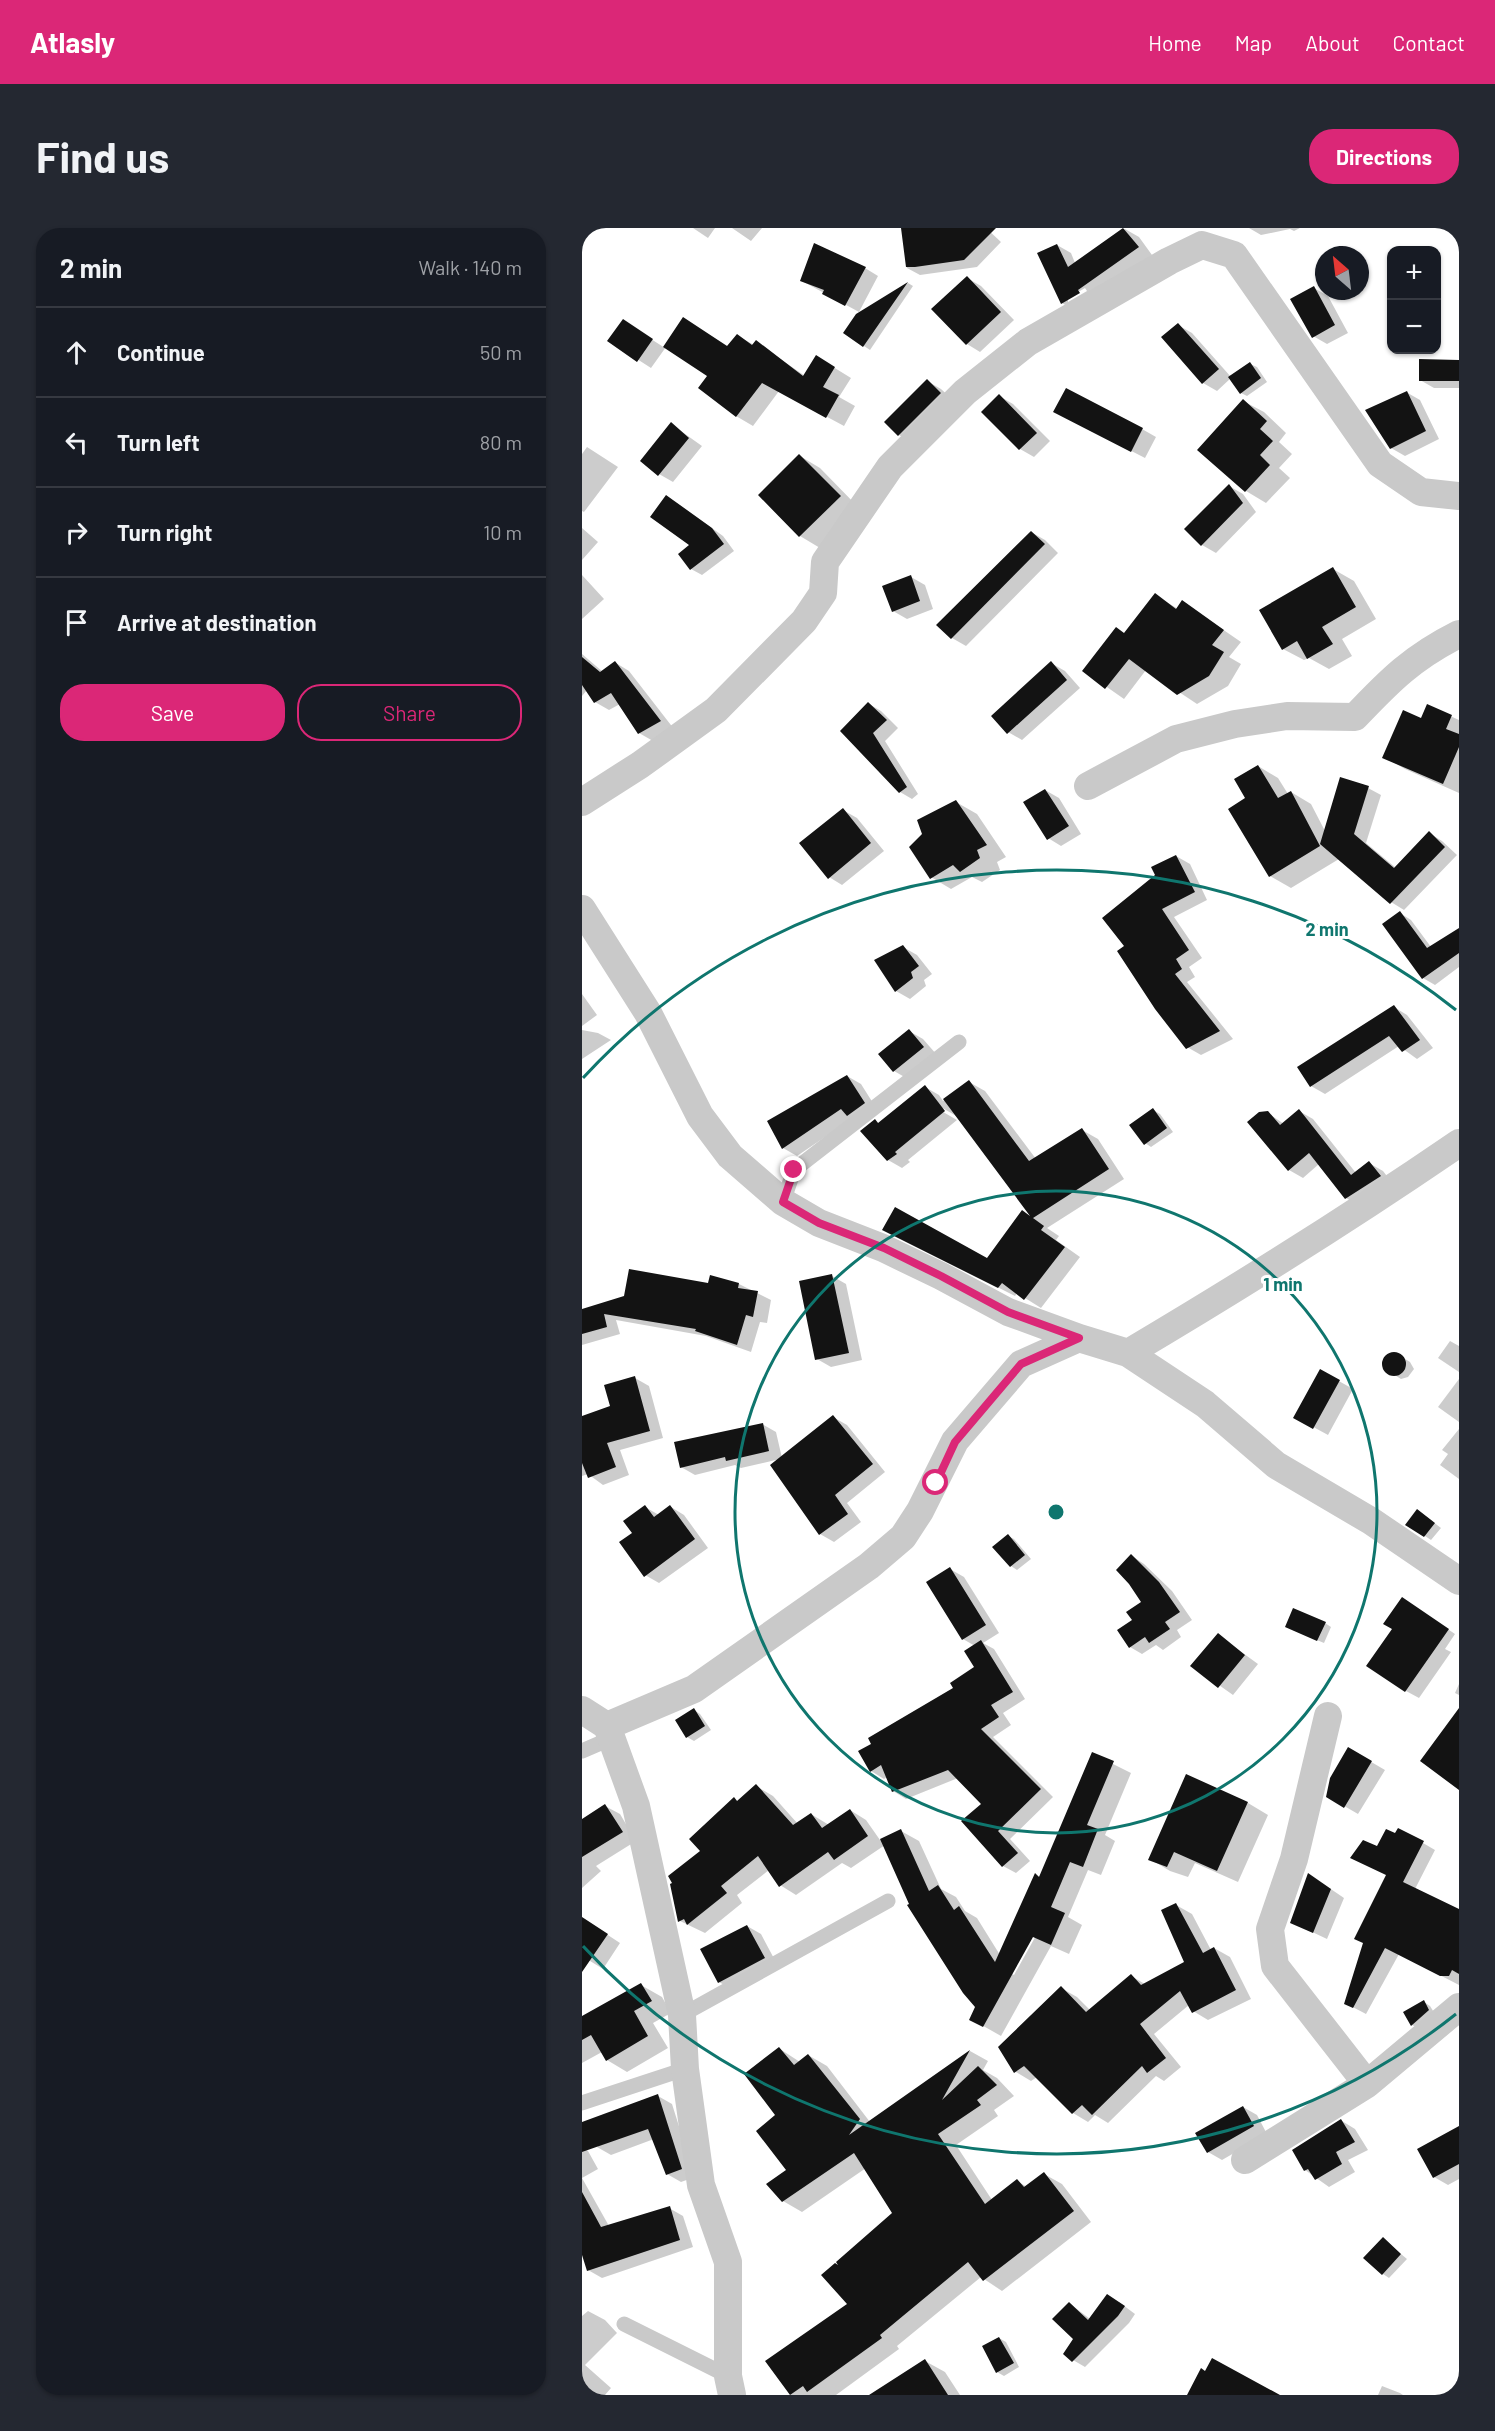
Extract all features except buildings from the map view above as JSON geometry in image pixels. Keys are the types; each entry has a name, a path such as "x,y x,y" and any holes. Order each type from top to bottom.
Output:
{"street":[{"path":"582,802 640,765 716,711 804,621 823,593 825,562 890,467 965,392 1028,342 1169,261 1202,245 1234,255 1380,464 1421,492 1459,496"},
{"path":"1088,786 1176,739 1235,724 1287,716 1355,717 1396,674 1432,648 1459,634"},
{"path":"582,909 648,1013 700,1116 730,1156 783,1202 819,1223 884,1248 1008,1312 1128,1353 1205,1404 1276,1465 1371,1521 1459,1581"},
{"path":"1128,1353 1365,1208 1459,1143"},
{"path":"609,1732 694,1689 869,1566 903,1537 920,1511 955,1442 1021,1364 1079,1338"},
{"path":"582,1710 609,1732 636,1806 682,2015 685,2069 701,2185 728,2262 730,2386"},
{"path":"1328,1716 1294,1859 1270,1929 1275,1966 1367,2084"},
{"path":"1245,2160 1367,2084 1459,2007"}],"lane":[{"path":"783,1202 794,1170 959,1042"},
{"path":"582,1751 609,1732"},
{"path":"682,2015 888,1901"},
{"path":"582,2103 685,2069"},
{"path":"624,2324 730,2386"}],"route":[{"path":"794,1170 783,1202 819,1223 884,1248 1008,1312 1079,1338 1021,1364 993,1400 955,1442 936,1483"}]}
